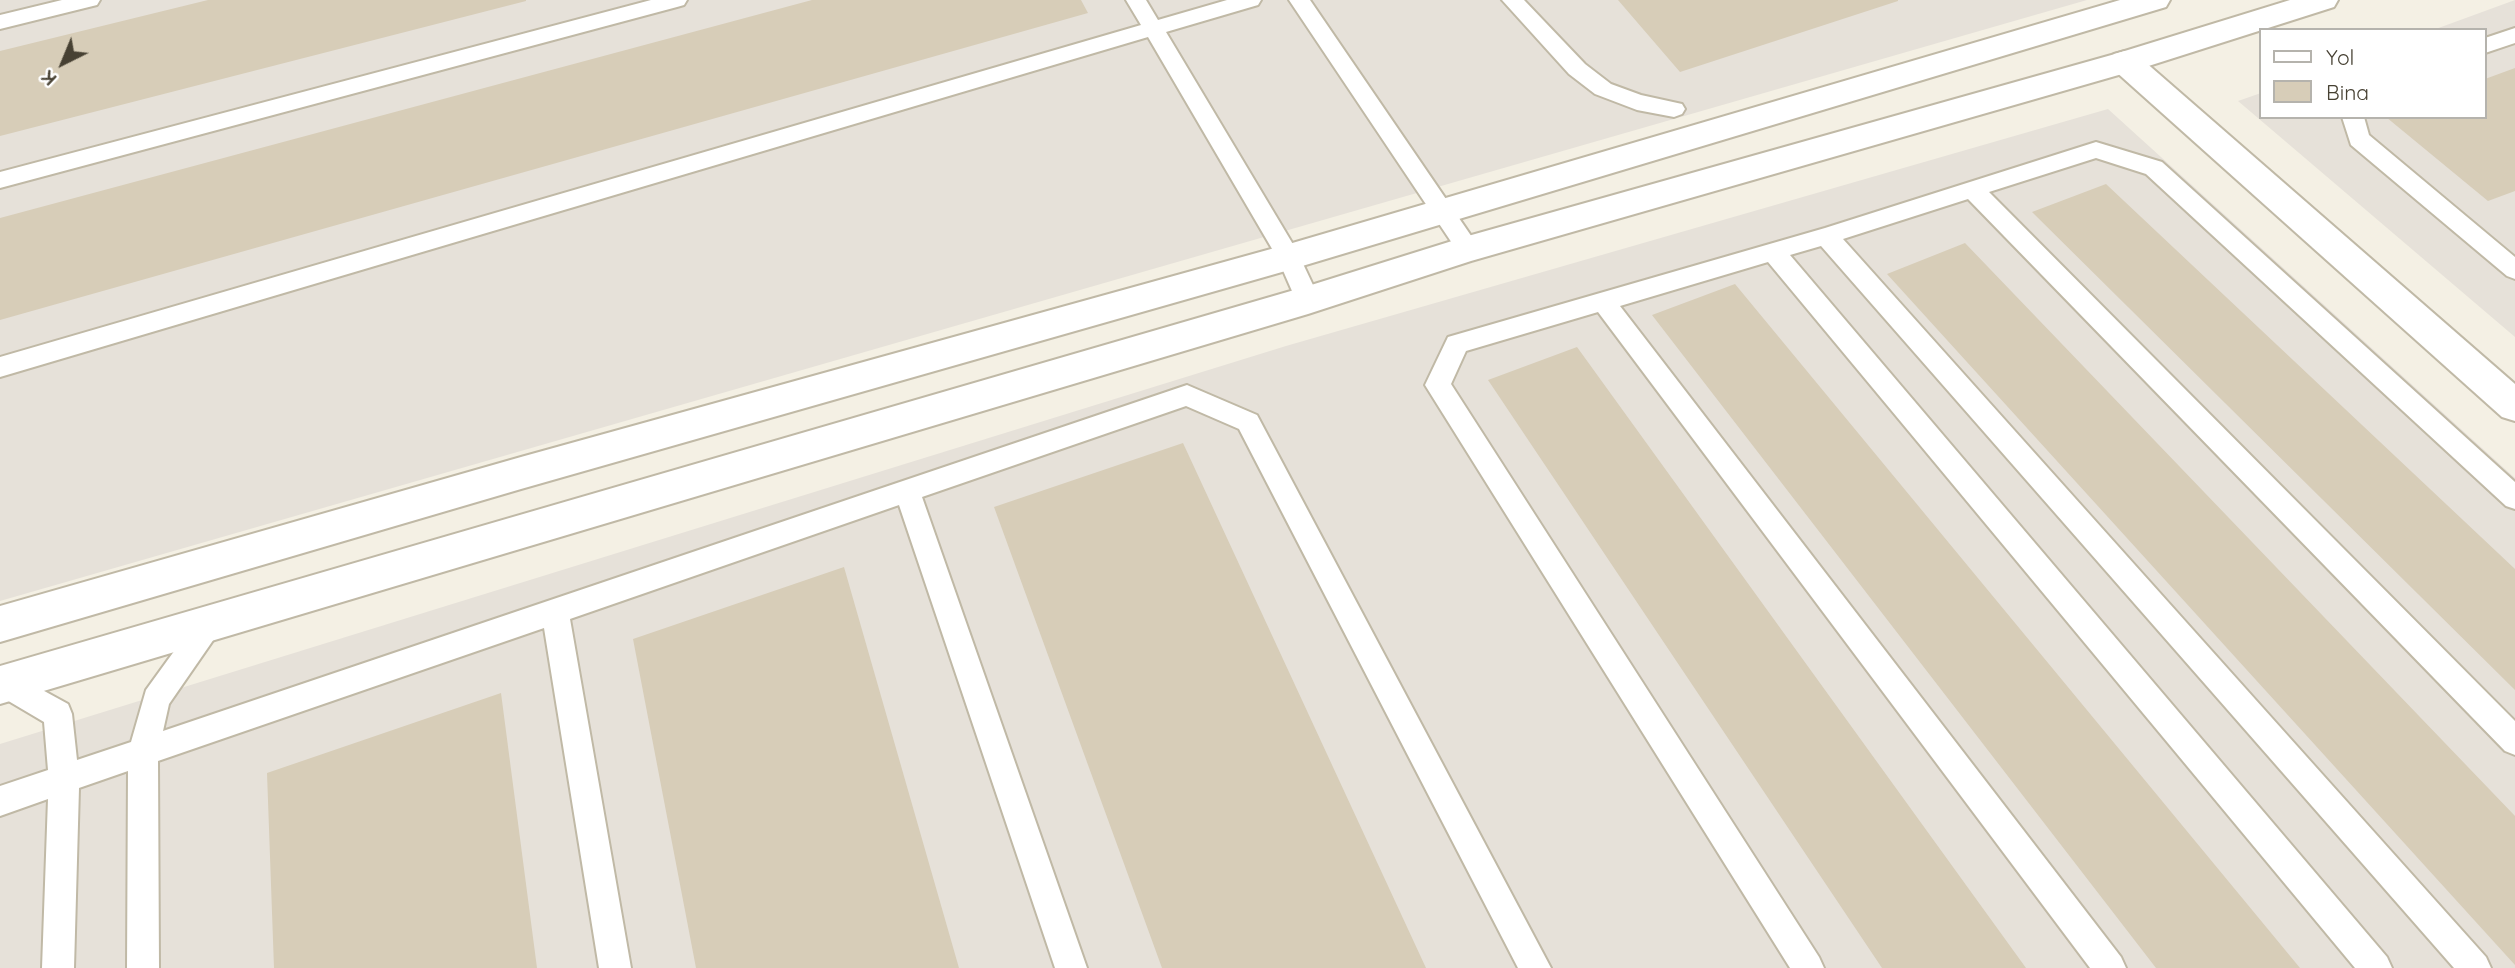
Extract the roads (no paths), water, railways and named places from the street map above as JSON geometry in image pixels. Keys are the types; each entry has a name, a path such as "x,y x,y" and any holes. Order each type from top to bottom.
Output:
{"street":[{"path":"0,624 1289,257 2155,0"},
{"path":"2,684 1308,300 1468,249 2125,62 2323,0"},
{"path":"2125,62 2515,406"}],"lane":[{"path":"0,22 90,0"},
{"path":"0,180 677,0"},
{"path":"1136,0 1289,257 1308,300"},
{"path":"0,367 1251,0"},
{"path":"1299,0 1468,249"},
{"path":"1512,0 1577,69 1603,89 1637,102 1674,109"},
{"path":"2487,45 2515,35"},
{"path":"2354,119 2359,139 2506,250 2515,270"},
{"path":"1808,968 1437,385 1457,344 1826,236 2096,150 2154,168 2515,498"},
{"path":"1971,188 2515,741"},
{"path":"1826,236 2475,968"},
{"path":"1773,251 2376,968"},
{"path":"1602,300 2110,968"},
{"path":"0,801 1187,396 1248,422 1535,968"},
{"path":"907,491 1071,968"},
{"path":"555,611 615,968"},
{"path":"143,968 143,753 156,699 211,623"},
{"path":"2,684 58,714 64,780 58,968"}]}
